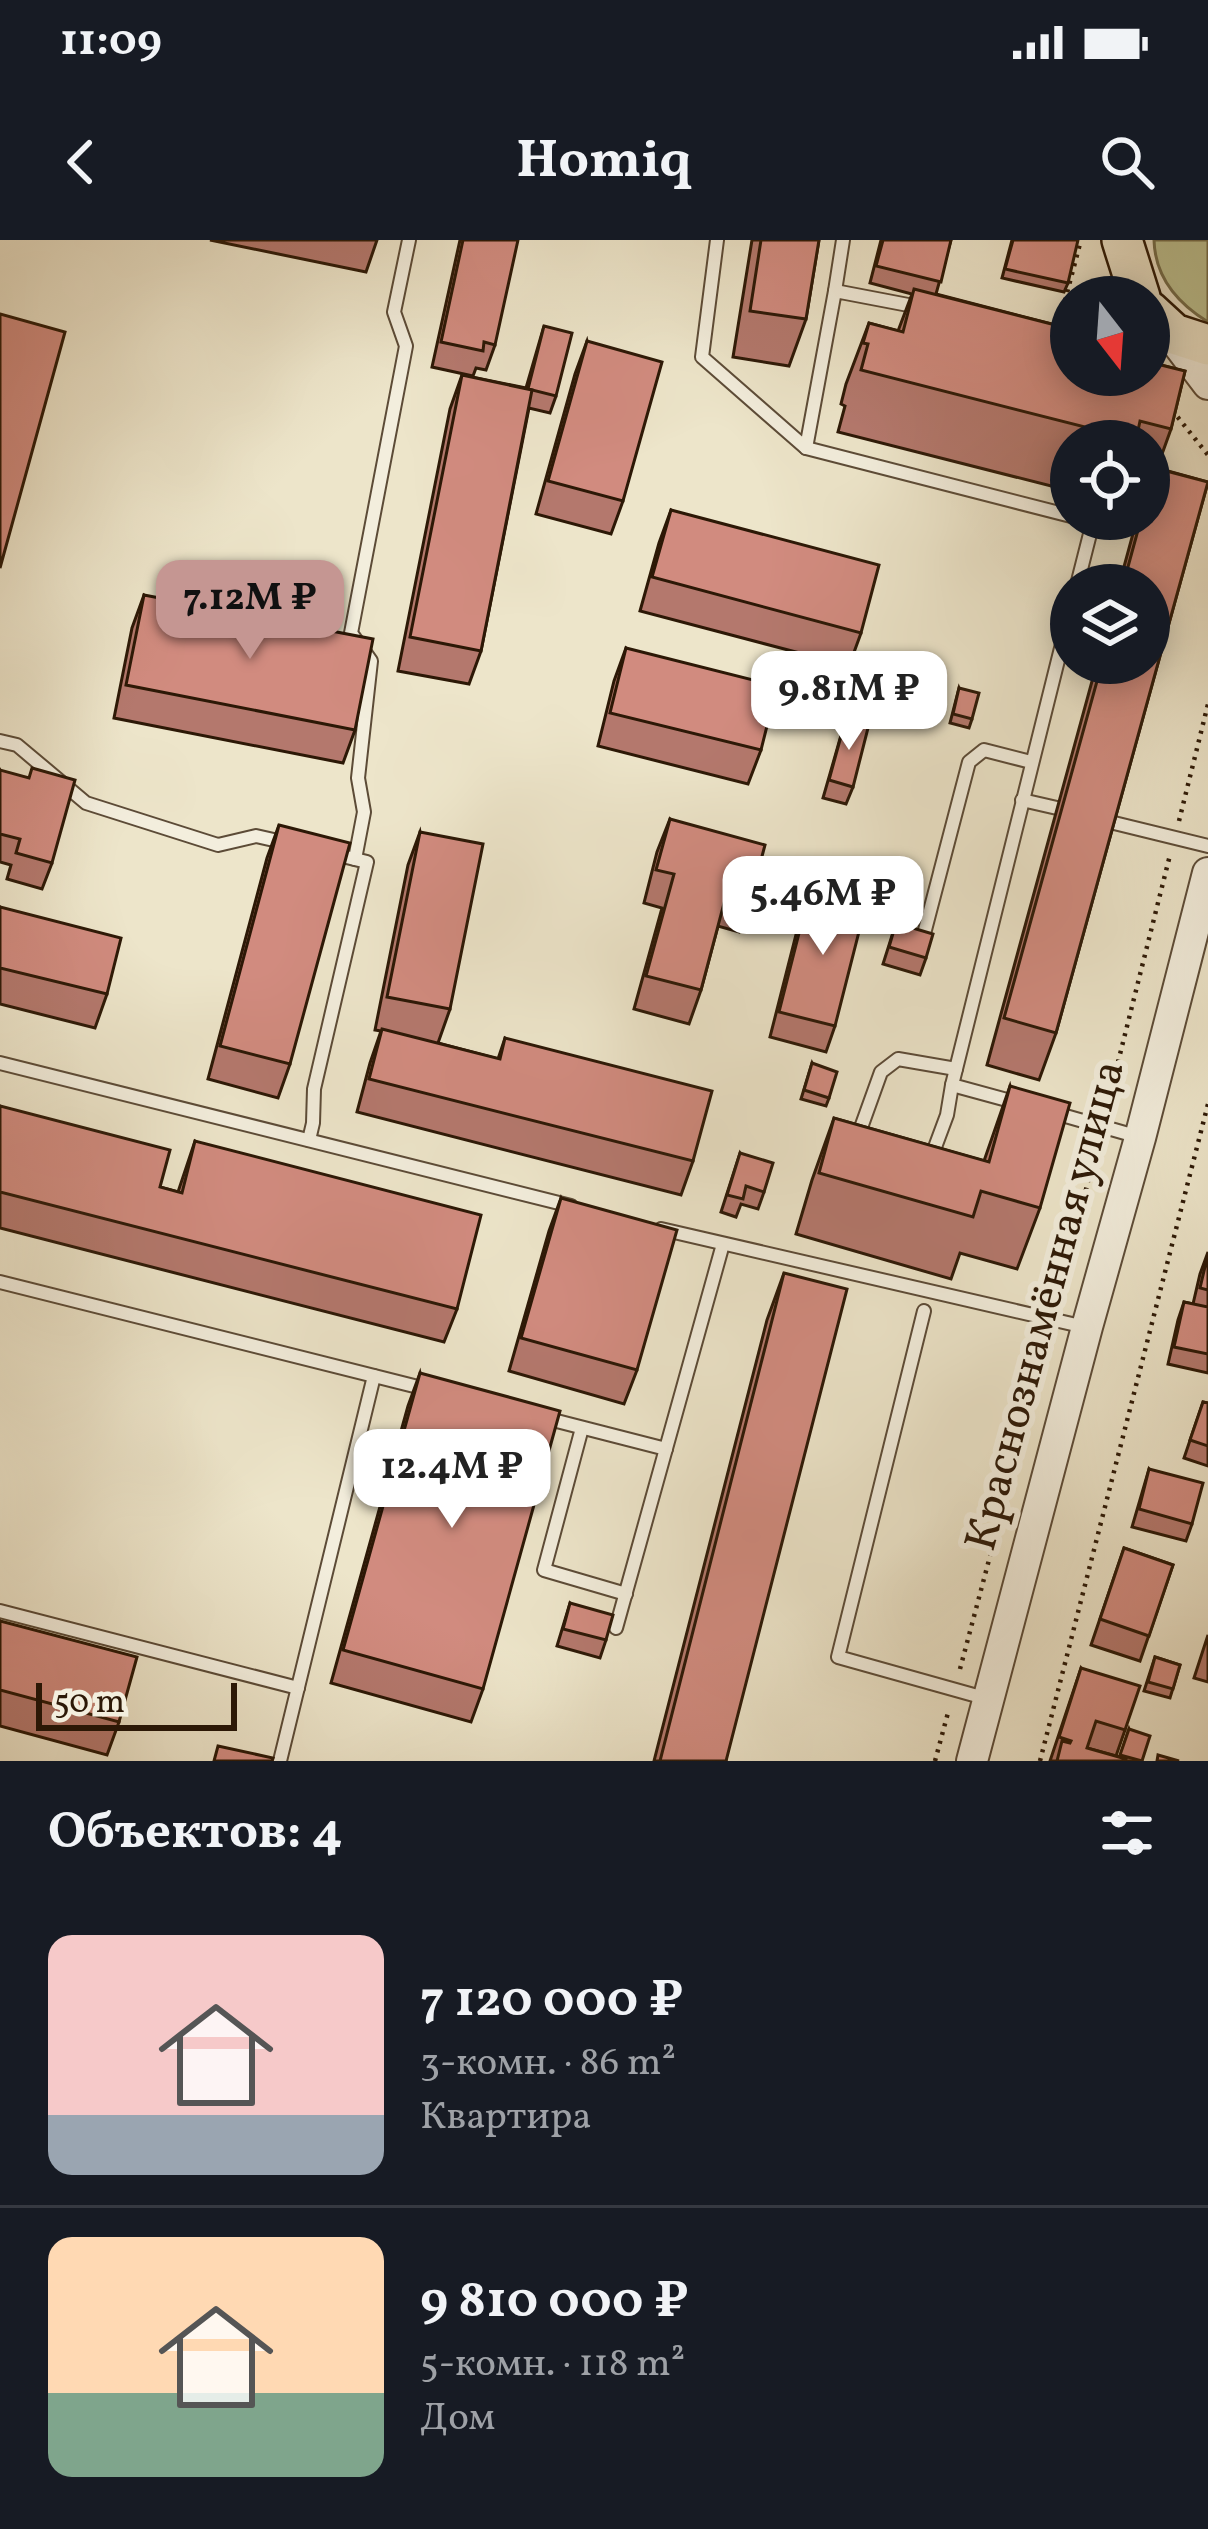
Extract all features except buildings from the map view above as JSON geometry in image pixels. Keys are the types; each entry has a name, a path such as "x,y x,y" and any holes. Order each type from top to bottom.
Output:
{"highway":[{"path":"1122,240 1134,276"},
{"path":"1170,326 1187,340 1208,345"}],"street":[{"path":"1170,337 1208,384"},
{"name":"Краснознамённая улица","path":"972,1761 1208,873"}],"lane":[{"path":"355,859 364,812 358,778 371,661 351,633 406,346 394,312 409,240"},
{"path":"717,240 702,357 806,448 1050,511"},
{"path":"806,448 843,240"},
{"path":"835,291 946,313"},
{"path":"920,1167 934,1155 946,1115 1051,684"},
{"path":"0,741 17,746 86,803 218,845 256,836 296,845"},
{"path":"925,931 969,762 984,750 1031,762"},
{"path":"1022,800 1058,808"},
{"path":"1110,822 1208,846"},
{"path":"309,1140 314,1089 367,862 315,850"},
{"path":"858,1150 856,1141 881,1072 898,1059 956,1069"},
{"path":"0,1064 585,1210"},
{"path":"952,1084 1140,1138"},
{"path":"654,1227 1087,1327"},
{"path":"616,1628 723,1244"},
{"path":"0,1282 444,1393"},
{"path":"924,1311 838,1657 989,1700"},
{"path":"280,1761 374,1376"},
{"path":"536,1416 666,1448"},
{"path":"582,1428 544,1570 626,1594"},
{"path":"0,1611 298,1688"}],"path":[{"path":"1072,276 1081,240"},
{"path":"1164,400 1208,455"},
{"path":"935,1761 1053,1319 1208,704"},
{"path":"1040,1761 1208,1104"}],"green space":[{"path":"1154,240 1208,240 1208,322 1170,288 1170,276 1163,276"}]}
